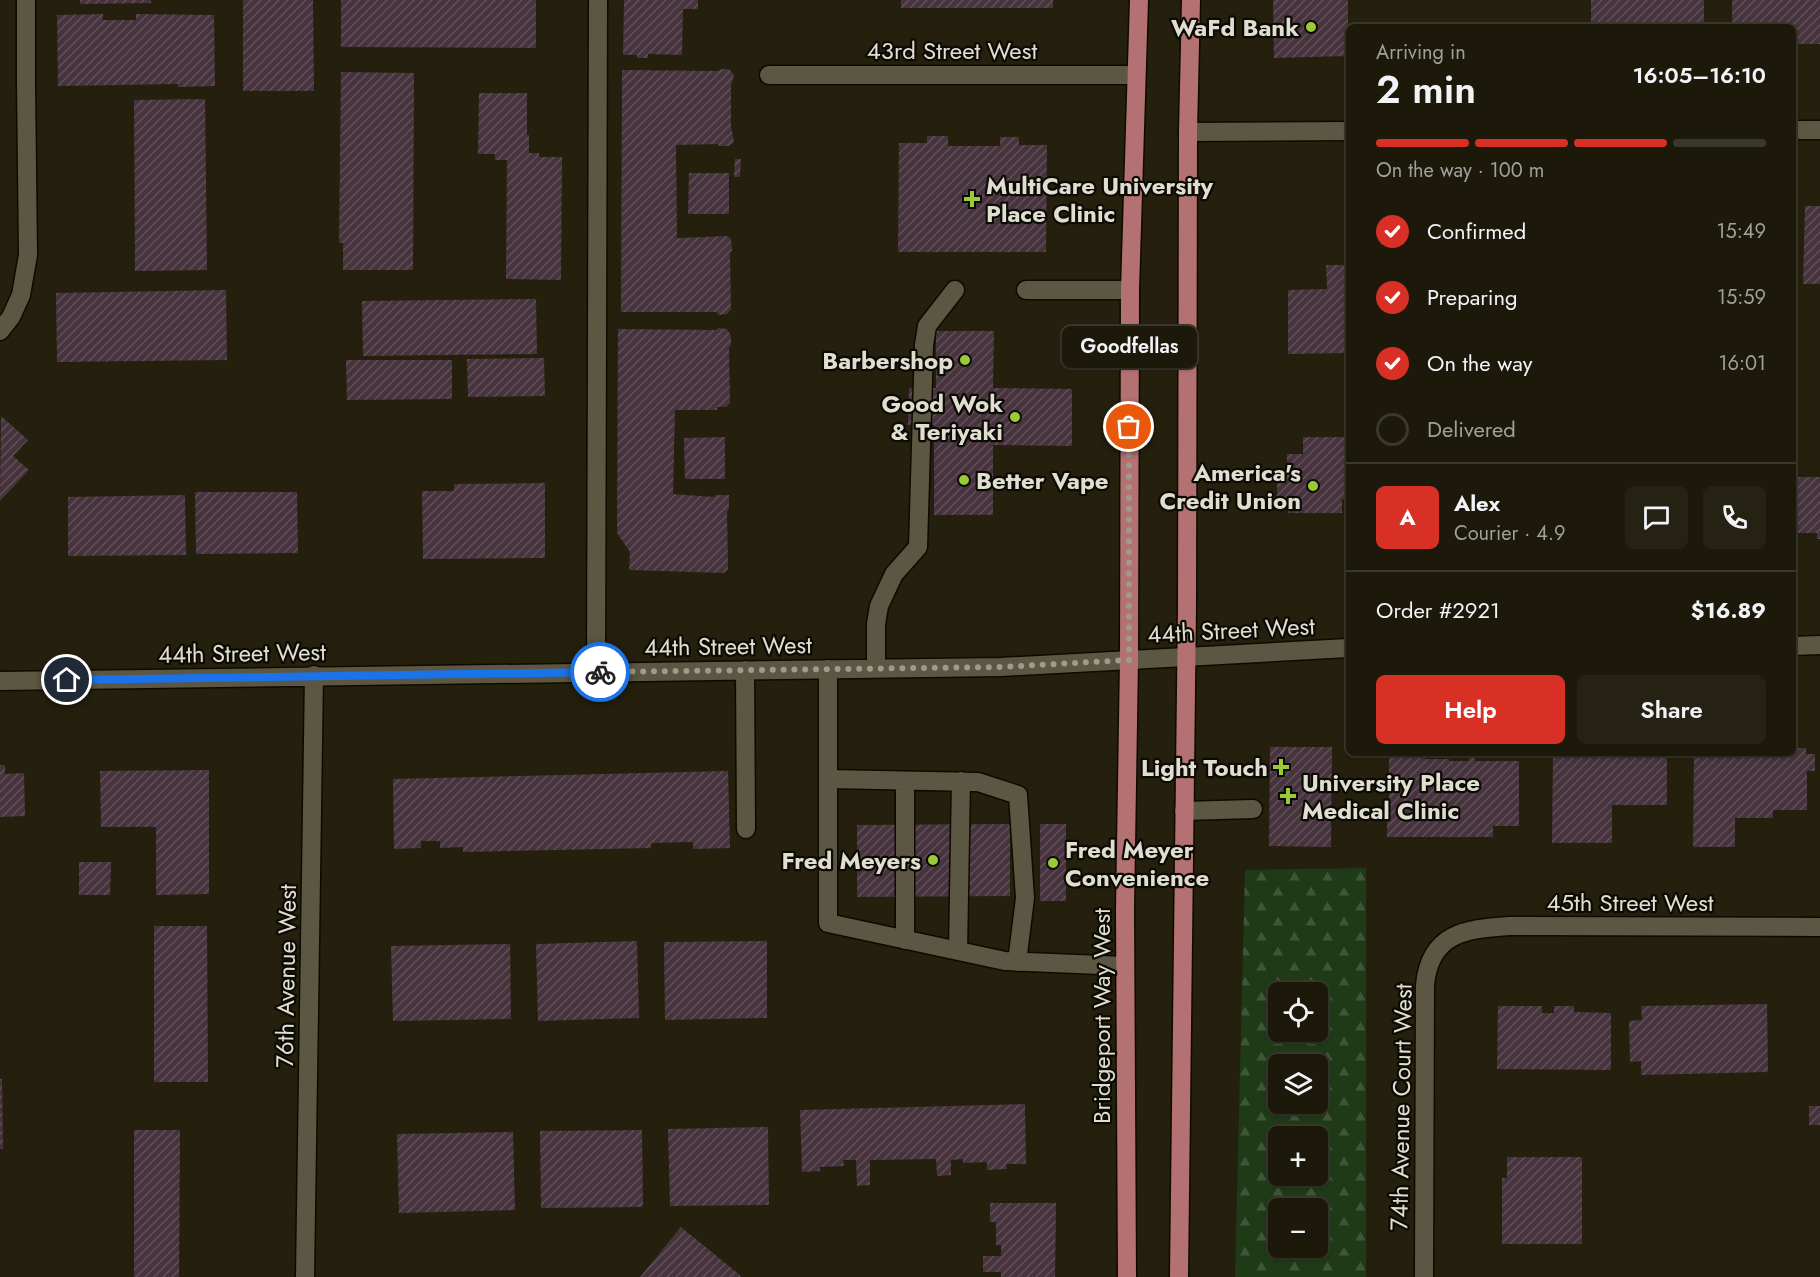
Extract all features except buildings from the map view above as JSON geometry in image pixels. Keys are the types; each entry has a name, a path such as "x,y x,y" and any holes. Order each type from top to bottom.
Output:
{"main road":[{"name":"Bridgeport Way West","path":"1127,1277 1125,966 1130,290 1139,0"},
{"path":"1179,1277 1191,0"}],"street":[{"path":"0,331 11,317 21,295 28,255 26,0"},
{"path":"596,672 598,0"},
{"name":"43rd Street West","path":"769,75 1136,75"},
{"path":"1796,130 1820,130"},
{"path":"1188,132 1346,131"},
{"path":"876,668 876,624 879,606 894,574 918,548 925,335 927,326 955,290"},
{"path":"1026,290 1130,290"},
{"path":"1796,646 1820,645"},
{"name":"44th Street West","path":"0,681 1024,666 1346,648"},
{"path":"828,669 828,923 1005,962 1125,966"},
{"path":"745,670 746,829"},
{"name":"76th Avenue West","path":"305,1277 314,675"},
{"path":"828,779 978,782 1018,795 1025,898 1017,962"},
{"path":"905,781 905,940"},
{"path":"958,951 961,781"},
{"path":"1184,811 1253,809"},
{"name":"45th Street West","path":"1442,943 1473,929 1509,926 1820,927"},
{"name":"74th Avenue Court West","path":"1424,1277 1425,985 1430,962 1442,943"}],"green space":[{"path":"1366,868 1366,1277 1235,1277 1245,870"}],"way so far":[{"path":"600,672 1001,667 1129,660 1129,427"}],"place":[{"name":"WaFd Bank","path":"1311,27"},
{"name":"MultiCare University Place Clinic","path":"972,199"},
{"name":"Barbershop","path":"965,360"},
{"name":"Good Wok & Teriyaki","path":"1015,417"},
{"name":"Goodfellas","path":"1129,427"},
{"name":"Better Vape","path":"964,480"},
{"name":"America's Credit Union","path":"1313,486"},
{"name":"Light Touch","path":"1281,767"},
{"name":"University Place Medical Clinic","path":"1288,796"},
{"name":"Fred Meyers","path":"933,860"},
{"name":"Fred Meyer Convenience","path":"1053,863"}],"route":[{"path":"67,680 600,672"}]}
